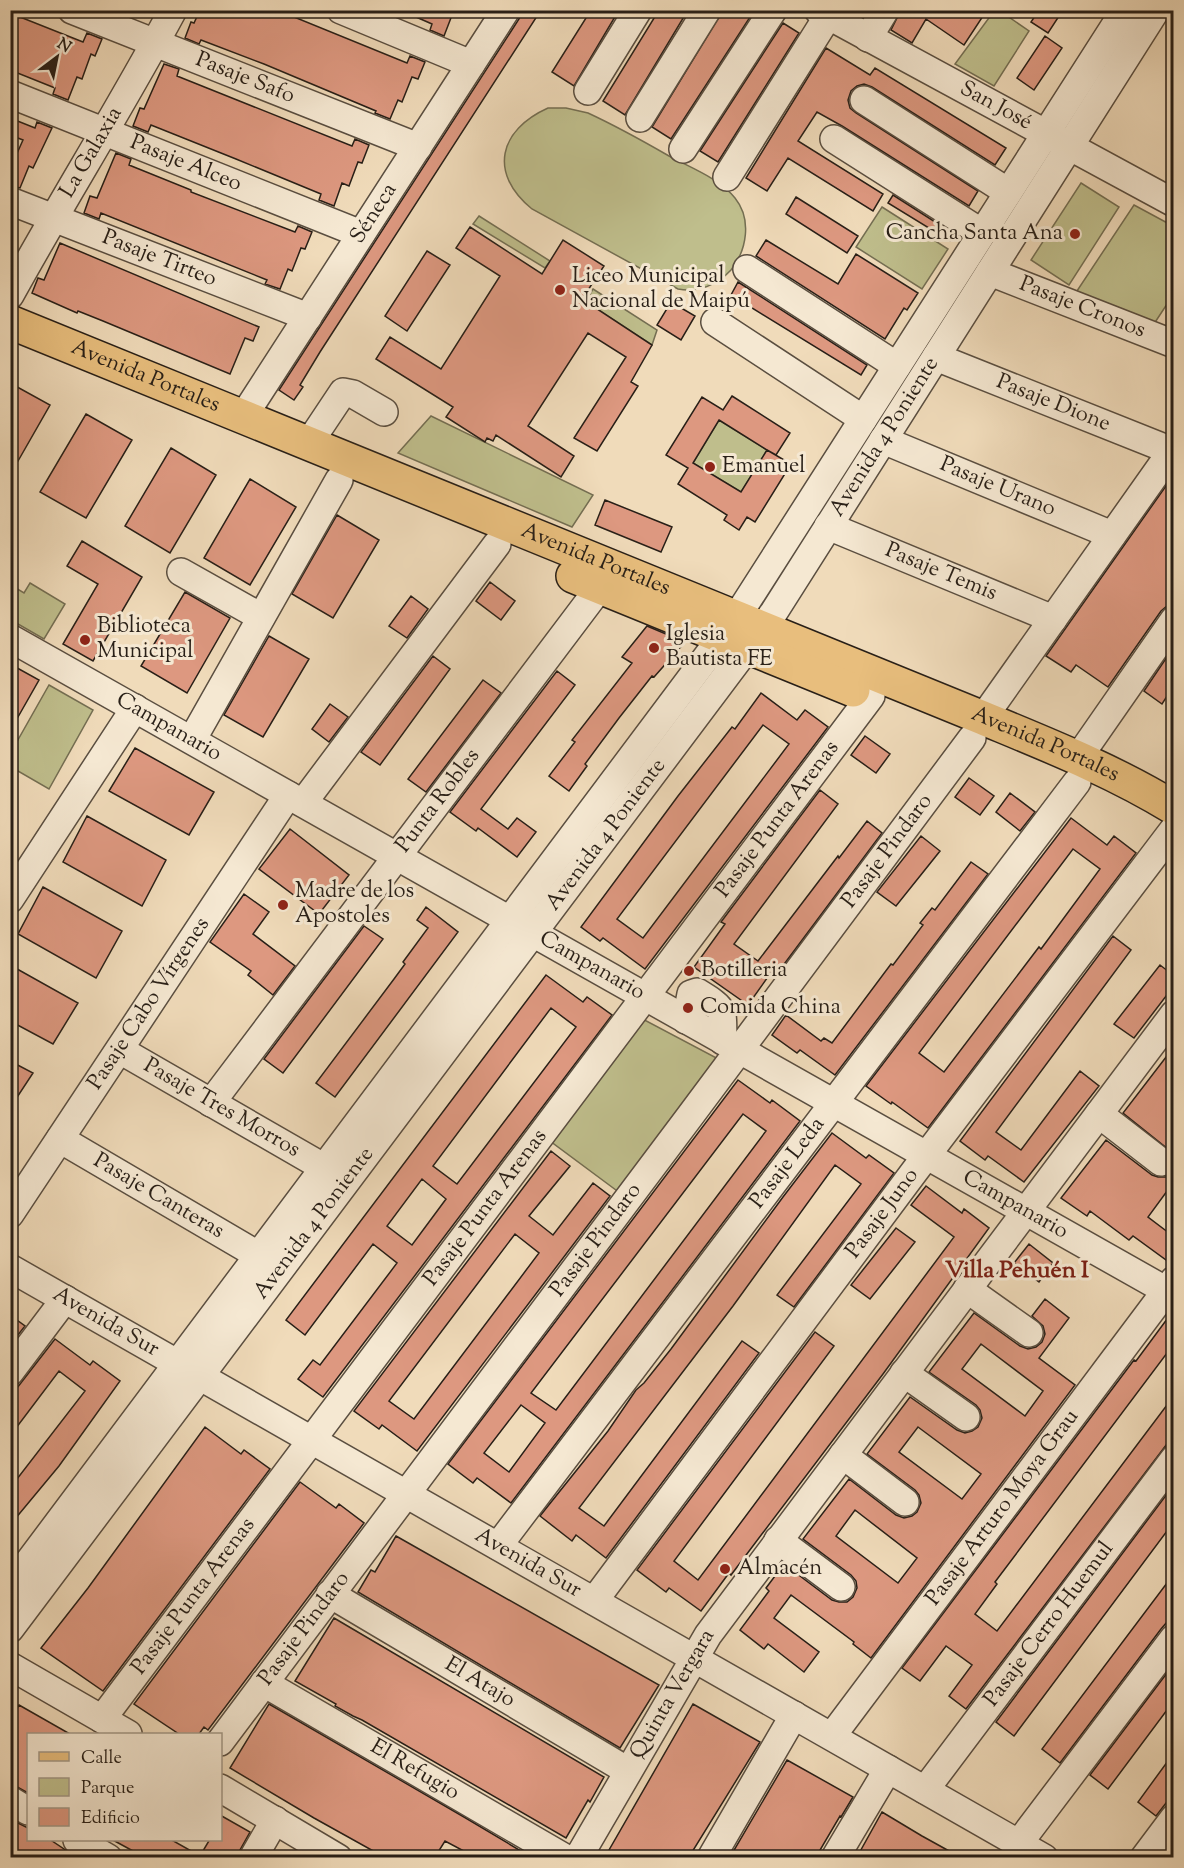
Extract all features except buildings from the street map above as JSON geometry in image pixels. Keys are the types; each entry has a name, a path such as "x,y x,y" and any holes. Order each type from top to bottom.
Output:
{"main road":[{"name":"Avenida Portales","path":"10,322 309,443 742,633 978,728 1172,812"},
{"name":"Avenida Portales","path":"10,346 600,587 742,633 871,696 978,728"}],"street":[{"name":"Pasaje Safo","path":"72,10 418,147"},
{"name":"La Galaxia","path":"10,295 173,10"},
{"path":"340,10 471,64"},
{"name":"Séneca","path":"243,417 506,10"},
{"path":"588,91 638,10"},
{"path":"640,118 706,10"},
{"path":"683,149 773,10"},
{"path":"868,38 885,10"},
{"name":"Avenida 4 Poniente","path":"10,1587 188,1369 533,934 742,633 863,418 1125,10"},
{"name":"Avenida 4 Poniente","path":"10,1629 188,1369 258,1255 323,1167 509,920 828,526 1156,10"},
{"path":"727,177 823,13"},
{"name":"San José","path":"823,13 1069,146 1170,195"},
{"name":"Pasaje Alceo","path":"10,94 362,234"},
{"path":"864,100 1008,192"},
{"path":"834,140 982,232"},
{"name":"Pasaje Tirteo","path":"10,201 308,317"},
{"path":"747,269 897,366"},
{"name":"Pasaje Cronos","path":"990,272 1173,344"},
{"path":"715,322 863,418"},
{"name":"Pasaje Dione","path":"936,357 1173,449"},
{"path":"309,443 343,392 353,394 384,412"},
{"name":"Pasaje Urano","path":"883,441 1112,535"},
{"name":"Pasaje Pindaro","path":"222,1739 732,1046 978,728 1173,449"},
{"path":"192,740 339,480"},
{"name":"Pasaje Temis","path":"828,526 1053,620"},
{"name":"Pasaje Cabo Vírgenes","path":"10,1214 120,1050 295,799 497,544"},
{"path":"181,572 261,617"},
{"name":"Punta Robles","path":"211,1103 600,587"},
{"name":"Pasaje Leda","path":"498,1546 834,1103 1077,770 1173,620"},
{"name":"Campanario","path":"10,638 1025,1212 1171,1289"},
{"name":"Pasaje Punta Arenas","path":"102,1719 871,696"},
{"path":"10,899 135,708"},
{"name":"Pasaje Juno","path":"594,1601 927,1156 1172,812"},
{"name":"Quinta Vergara","path":"579,1857 708,1635 1099,1114 1169,1029"},
{"name":"Pasaje Tres Morros","path":"120,1050 323,1167"},
{"path":"1099,1114 1161,1162"},
{"name":"Pasaje Canteras","path":"60,1139 258,1255"},
{"name":"Avenida Sur","path":"10,1268 1044,1857"},
{"path":"968,1289 1029,1334"},
{"name":"Pasaje Arturo Moya Grau","path":"832,1736 1171,1289"},
{"path":"10,1372 65,1299"},
{"path":"904,1372 966,1417"},
{"path":"843,1455 905,1502"},
{"name":"Pasaje Cerro Huemul","path":"925,1790 1173,1459"},
{"path":"778,1540 841,1587"},
{"name":"El Atajo","path":"330,1594 628,1771"},
{"path":"1019,1843 1173,1638"},
{"path":"10,1666 126,1733"},
{"name":"El Refugio","path":"264,1683 565,1857"},
{"path":"711,1857 794,1715"},
{"path":"835,1857 888,1768"},
{"path":"222,1789 338,1857"},
{"path":"10,1800 27,1810"},
{"path":"1144,1857 1173,1818"},
{"path":"254,1857 275,1820"},
{"path":"80,1841 108,1857"}],"green space":[{"path":"994,11 1000,11 1029,31 994,86 955,64"},
{"path":"548,108 566,108 588,113 704,174 728,191 740,206 745,225 744,244 731,270 720,280 707,287 693,290 678,289 532,209 518,195 509,181 505,167 505,153 510,140 519,128 531,117"},
{"name":"Cancha Santa Ana","path":"1081,183 1119,207 1069,285 1031,260"},
{"path":"1134,205 1173,226 1173,295 1150,330 1071,300"},
{"path":"882,207 948,249 922,289 856,247"},
{"path":"479,216 550,261 545,268 473,224"},
{"path":"593,289 657,330 652,345 586,302"},
{"path":"431,416 593,495 572,527 398,453"},
{"path":"719,420 767,450 741,492 693,463"},
{"path":"30,583 65,604 44,639 11,620 11,585 24,593"},
{"path":"49,685 93,710 49,789 11,767 10,754"},
{"path":"637,1016 724,1062 624,1196 546,1138"}],"place":[{"name":"Cancha Santa Ana","path":"1075,234"},
{"name":"Liceo Municipal Nacional de Maipú","path":"560,290"},
{"name":"Emanuel","path":"710,467"},
{"name":"Biblioteca Municipal","path":"85,640"},
{"name":"Iglesia Bautista FE","path":"654,648"},
{"name":"Madre de los Apostoles","path":"283,905"},
{"name":"Botilleria","path":"689,971"},
{"name":"Comida China","path":"688,1008"},
{"name":"Almacén","path":"725,1569"}],"district":[{"name":"Villa Pehuén I","path":"1017,1271"}]}
